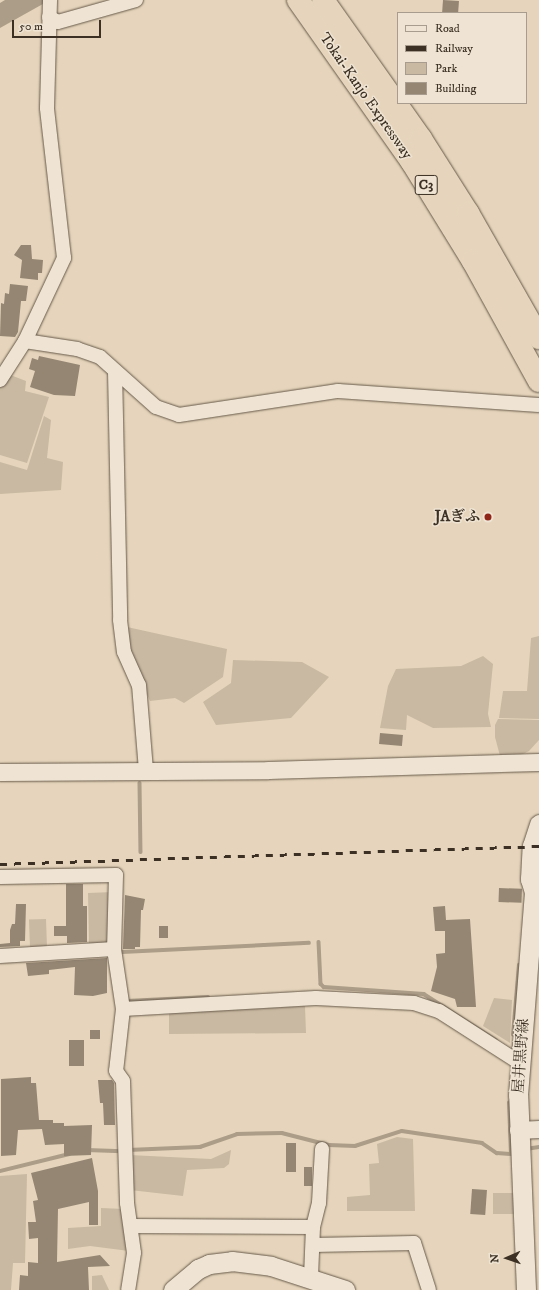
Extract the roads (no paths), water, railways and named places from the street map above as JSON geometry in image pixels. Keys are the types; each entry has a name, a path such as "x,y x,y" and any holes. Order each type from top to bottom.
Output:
{"highway":[{"name":"Tokai-Kanjo Expressway","path":"298,0 412,162 473,261 539,381"},
{"name":"Tokai-Kanjo Expressway","path":"323,0 421,138 468,213 539,338"}],"main road":[{"name":"屋井黒野線","path":"526,1290 518,1130 520,1063 534,892 530,879 532,846 539,824"},
{"path":"173,1290 198,1269 209,1264 232,1261 271,1266 311,1277 345,1290"}],"street":[{"path":"50,9 58,22 136,0"},
{"path":"0,380 5,364 25,341 64,258 47,108 50,9"},
{"path":"25,341 77,349 100,357 156,407 179,415 338,391 539,405"},
{"path":"115,371 120,620 124,652 139,685 146,771"},
{"path":"0,772 268,770 539,762"},
{"path":"0,877 116,875 114,949 123,1009 116,1071 123,1082 126,1203 131,1226 134,1254 128,1290"},
{"path":"0,956 114,949"},
{"path":"123,1009 316,998 414,1003 438,1011 520,1063"},
{"path":"518,1130 539,1129"},
{"path":"311,1277 313,1227 319,1202 322,1149"},
{"path":"131,1226 313,1227"},
{"path":"313,1245 414,1243 429,1290"}],"waterway":[{"path":"140,783 141,852"},
{"path":"319,942 321,984 324,987 424,994 496,1040"},
{"path":"122,952 309,943"},
{"path":"513,1035 519,965"},
{"path":"127,1001 208,997"},
{"path":"128,1150 200,1147 237,1134 282,1133 329,1145 355,1146 402,1131 482,1143 497,1153 511,1154 509,1103"},
{"path":"526,1149 539,1147"},
{"path":"87,1150 122,1151"},
{"path":"0,1171 69,1154"}],"railway":[{"path":"0,864 539,846"}],"place":[{"name":"JAぎふ","path":"488,517"}]}
